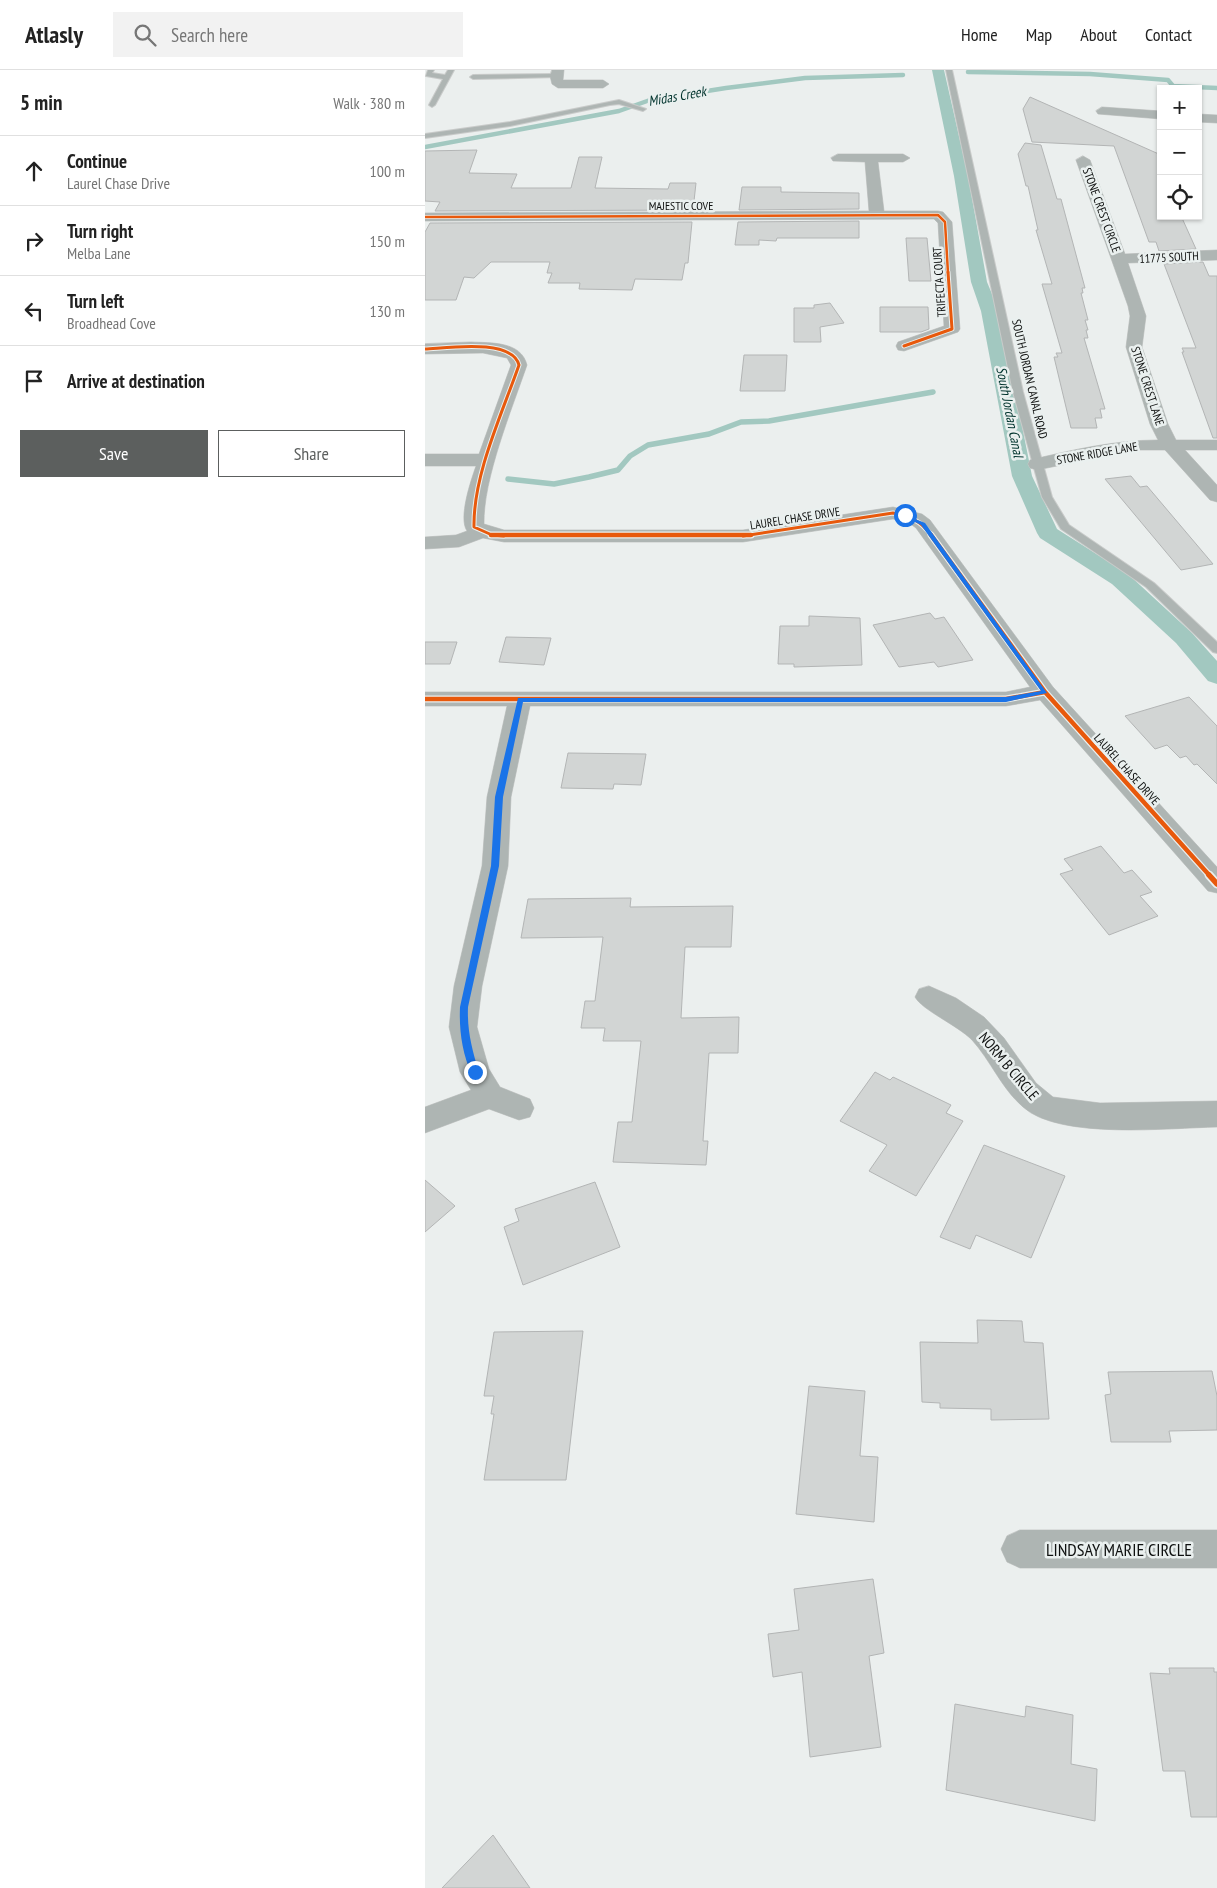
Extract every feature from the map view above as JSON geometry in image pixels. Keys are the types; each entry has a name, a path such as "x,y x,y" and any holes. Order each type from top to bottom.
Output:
{"street":[{"path":"557,73 559,84 603,84"},
{"path":"1102,111 1157,115"},
{"path":"1202,118 1217,119"},
{"path":"838,158 903,158"},
{"path":"871,159 877,214"},
{"name":"STONE CREST CIRCLE","path":"1083,160 1113,247 1120,259"},
{"name":"MAJESTIC COVE","path":"425,217 938,215"},
{"name":"TRIFECTA COURT","path":"904,346 951,329 945,222 938,215"},
{"name":"11775 SOUTH","path":"1120,259 1217,255"},
{"name":"STONE CREST LANE","path":"1120,259 1138,316 1134,348 1159,424 1170,445 1217,496"},
{"path":"425,349 501,350 513,354 519,365 487,460 472,520 474,527 482,532"},
{"name":"STONE RIDGE LANE","path":"1037,464 1113,448 1217,445"},
{"path":"425,460 487,460"},
{"name":"LAUREL CHASE DRIVE","path":"482,532 504,536 743,536 881,514 905,515 923,524 1045,692 1217,884"},
{"path":"425,543 459,541 482,532"},
{"path":"425,699 1006,699 1045,692"},
{"path":"519,1108 490,1096 475,1072 463,1026 464,1007 495,866 499,797 520,699"},
{"name":"NORM B CIRCLE","path":"929,997 962,1014 988,1039 1028,1094 1043,1106 1062,1113 1088,1115 1217,1114"},
{"path":"425,1120 490,1096"},
{"name":"LINDSAY MARIE CIRCLE","path":"1020,1550 1217,1550"}],"lane":[{"path":"431,70 428,75 431,77 449,73"},
{"name":"SOUTH JORDAN CANAL ROAD","path":"949,70 1018,392 1047,497 1065,527 1150,585 1217,649"},
{"path":"432,105 449,73"},
{"path":"473,77 557,73"},
{"path":"425,136 510,124 601,104 619,102 643,109"}],"building":[{"path":"1030,97 1157,153 1157,220 1183,220 1196,249 1159,251 1156,242 1149,242 1114,146 1032,142 1023,109"},
{"path":"1025,143 1041,145 1057,199 1061,199 1085,288 1082,288 1083,293 1081,293 1088,320 1085,320 1088,338 1084,338 1105,409 1100,409 1102,418 1095,418 1097,428 1071,428 1054,357 1058,357 1056,353 1062,353 1042,284 1052,284 1036,230 1038,230 1028,186 1026,186 1018,154"},
{"path":"477,150 469,173 517,174 511,188 571,188 579,157 602,157 595,188 668,189 670,183 696,183 693,210 435,211 440,202 425,201 425,151"},
{"path":"742,187 781,187 781,192 859,193 859,209 739,210"},
{"path":"859,221 859,238 777,238 776,241 759,240 759,245 735,245 738,222"},
{"path":"692,222 688,263 685,263 682,280 635,279 632,290 579,289 580,283 548,283 552,273 547,273 550,262 491,262 474,278 464,277 456,300 425,300 425,232 430,223"},
{"path":"906,238 927,238 931,281 909,281"},
{"path":"1203,262 1209,276 1217,276 1217,438 1213,438 1182,352 1184,352 1182,348 1196,348 1164,264"},
{"path":"830,303 844,323 820,327 821,342 794,342 794,308 814,308 814,305"},
{"path":"880,307 928,307 929,329 921,332 880,332"},
{"path":"744,355 787,355 785,391 740,391"},
{"path":"1131,476 1140,487 1147,486 1213,564 1181,570 1105,479"},
{"path":"930,613 935,619 944,617 973,660 938,667 934,662 899,667 873,625"},
{"path":"809,616 860,618 862,665 794,667 794,664 778,664 780,626 809,626"},
{"path":"506,637 551,638 544,665 499,662"},
{"path":"425,642 457,642 450,664 425,664"},
{"path":"1189,697 1217,726 1217,784 1197,764 1194,765 1186,756 1180,758 1167,745 1155,749 1125,716"},
{"path":"568,753 646,754 641,785 614,784 613,789 561,788"},
{"path":"1101,846 1124,873 1132,870 1152,892 1140,896 1158,916 1109,935 1060,874 1073,870 1064,859"},
{"path":"631,898 630,907 733,906 731,947 685,947 681,1018 739,1017 738,1053 709,1053 703,1141 708,1141 706,1165 613,1162 618,1122 632,1122 641,1041 603,1041 605,1028 581,1028 585,1001 595,1001 603,937 521,938 528,899"},
{"path":"875,1072 890,1080 893,1077 951,1105 946,1113 963,1121 916,1196 869,1171 887,1145 840,1121"},
{"path":"984,1145 1065,1176 1031,1258 976,1235 970,1249 940,1237"},
{"path":"425,1180 455,1206 425,1232"},
{"path":"595,1182 620,1247 523,1285 504,1227 519,1221 515,1209"},
{"path":"977,1320 1022,1321 1024,1342 1043,1343 1049,1419 991,1420 991,1409 940,1408 940,1403 922,1402 920,1342 978,1343"},
{"path":"583,1331 566,1480 484,1480 494,1414 491,1414 494,1396 484,1396 494,1332"},
{"path":"1212,1371 1217,1396 1217,1430 1169,1431 1171,1442 1111,1442 1105,1395 1111,1394 1108,1372"},
{"path":"809,1386 865,1391 860,1456 878,1457 874,1522 796,1514"},
{"path":"873,1579 884,1653 869,1656 881,1747 810,1757 802,1672 773,1677 768,1634 799,1630 794,1589"},
{"path":"1169,1668 1214,1668 1214,1672 1217,1672 1217,1817 1191,1817 1185,1771 1163,1771 1150,1673 1170,1674"},
{"path":"955,1704 1025,1717 1026,1706 1073,1715 1071,1764 1097,1769 1095,1821 946,1790"},
{"path":"493,1835 530,1888 442,1888"}],"waterway":[{"name":"South Jordan Canal","path":"938,70 961,176 979,282 990,311 1022,476 1048,533 1120,579 1184,638 1217,676"},
{"name":"Midas Creek","path":"968,72 1090,74 1168,80 1173,86 1217,88"},
{"name":"Midas Creek","path":"425,147 619,111 650,100 726,88 805,78 903,75"},
{"path":"508,479 554,484 589,477 618,470 630,456 648,445 709,434 741,422 769,421 933,392"}],"cycle path":[{"path":"425,217 938,215 945,222 952,329 904,346"},
{"path":"425,349 471,347 495,349 513,354 518,361 519,365 483,473 474,514 474,527 492,535 743,536 893,513 915,518 923,524 1045,692 1217,884"},
{"path":"425,699 1006,699 1045,692"}],"route":[{"path":"475,1072 463,1026 464,1007 467,986 495,866 499,797 520,699 1006,699 1045,692 923,524 915,518 905,515"}]}
